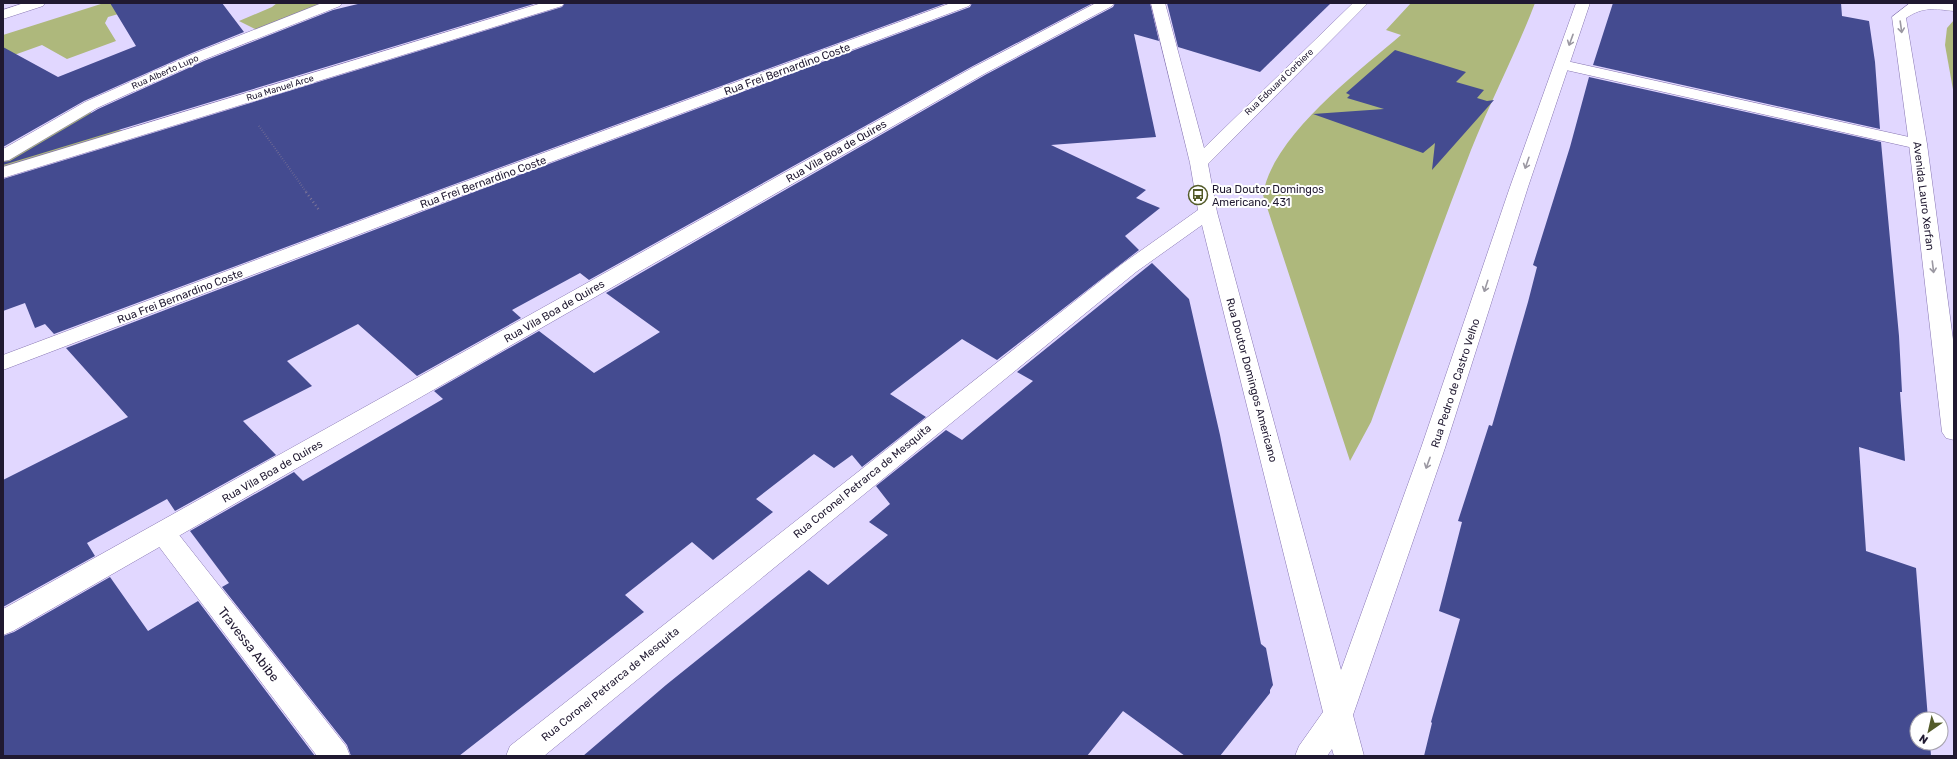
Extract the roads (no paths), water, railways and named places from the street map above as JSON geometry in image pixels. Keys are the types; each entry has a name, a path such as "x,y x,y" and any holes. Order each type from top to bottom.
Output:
{"street":[{"path":"3,15 38,3"},
{"name":"Rua Alberto Lupo","path":"3,156 91,105 198,57 335,3"},
{"name":"Rua Manuel Arce","path":"3,173 557,3"},
{"name":"Rua Frei Bernardino Coste","path":"3,363 338,236 964,3"},
{"name":"Rua Vila Boa de Quires","path":"3,623 978,70 1107,3"},
{"name":"Rua Doutor Domingos Americano","path":"1158,3 1199,163 1208,212 1349,756"},
{"name":"Rua Edouard Corbiere","path":"1199,163 1257,104 1361,3"},
{"name":"Rua Pedro de Castro Velho","path":"1310,756 1338,714 1433,448 1519,187 1583,3"},
{"name":"Avenida Lauro Xerfan","path":"1954,7 1939,5 1915,6 1899,17 1918,144 1954,432"},
{"path":"1562,65 1918,144"},
{"name":"Rua Coronel Petrarca de Mesquita","path":"521,756 1117,277 1208,212"},
{"name":"Travessa Abibe","path":"163,533 335,756"}],"place":[{"name":"Rua Doutor Domingos Americano, 431","path":"1198,195"}]}
